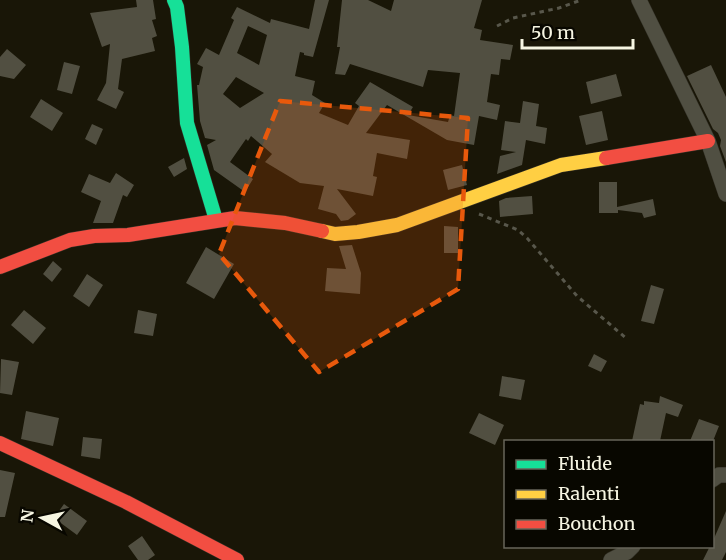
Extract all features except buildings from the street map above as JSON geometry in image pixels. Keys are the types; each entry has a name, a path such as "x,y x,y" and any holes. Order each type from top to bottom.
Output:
{"street":[{"path":"174,0 181,37 187,123 216,220"},
{"path":"639,0 708,141 726,194"},
{"path":"0,267 70,240 94,236 128,235 235,218 285,223 335,234 358,232 397,225 561,165 708,141"},
{"path":"0,443 126,502 237,560"},
{"path":"610,560 631,548"}],"path":[{"path":"497,26 513,18 559,9 581,0"},
{"path":"478,213 511,227 527,238 577,296 627,339"}],"highlighted area":[{"path":"280,101 468,118 458,289 319,372 219,254"}],"traffic: fast":[{"path":"174,0 182,47 187,123 216,220"}],"traffic: slow":[{"path":"322,231 335,234 397,225 561,165 606,158"}],"traffic: jam":[{"path":"606,158 708,141"},
{"path":"0,267 70,240 94,236 128,235 235,218 285,223 322,231"},
{"path":"0,443 126,502 237,560"}]}
